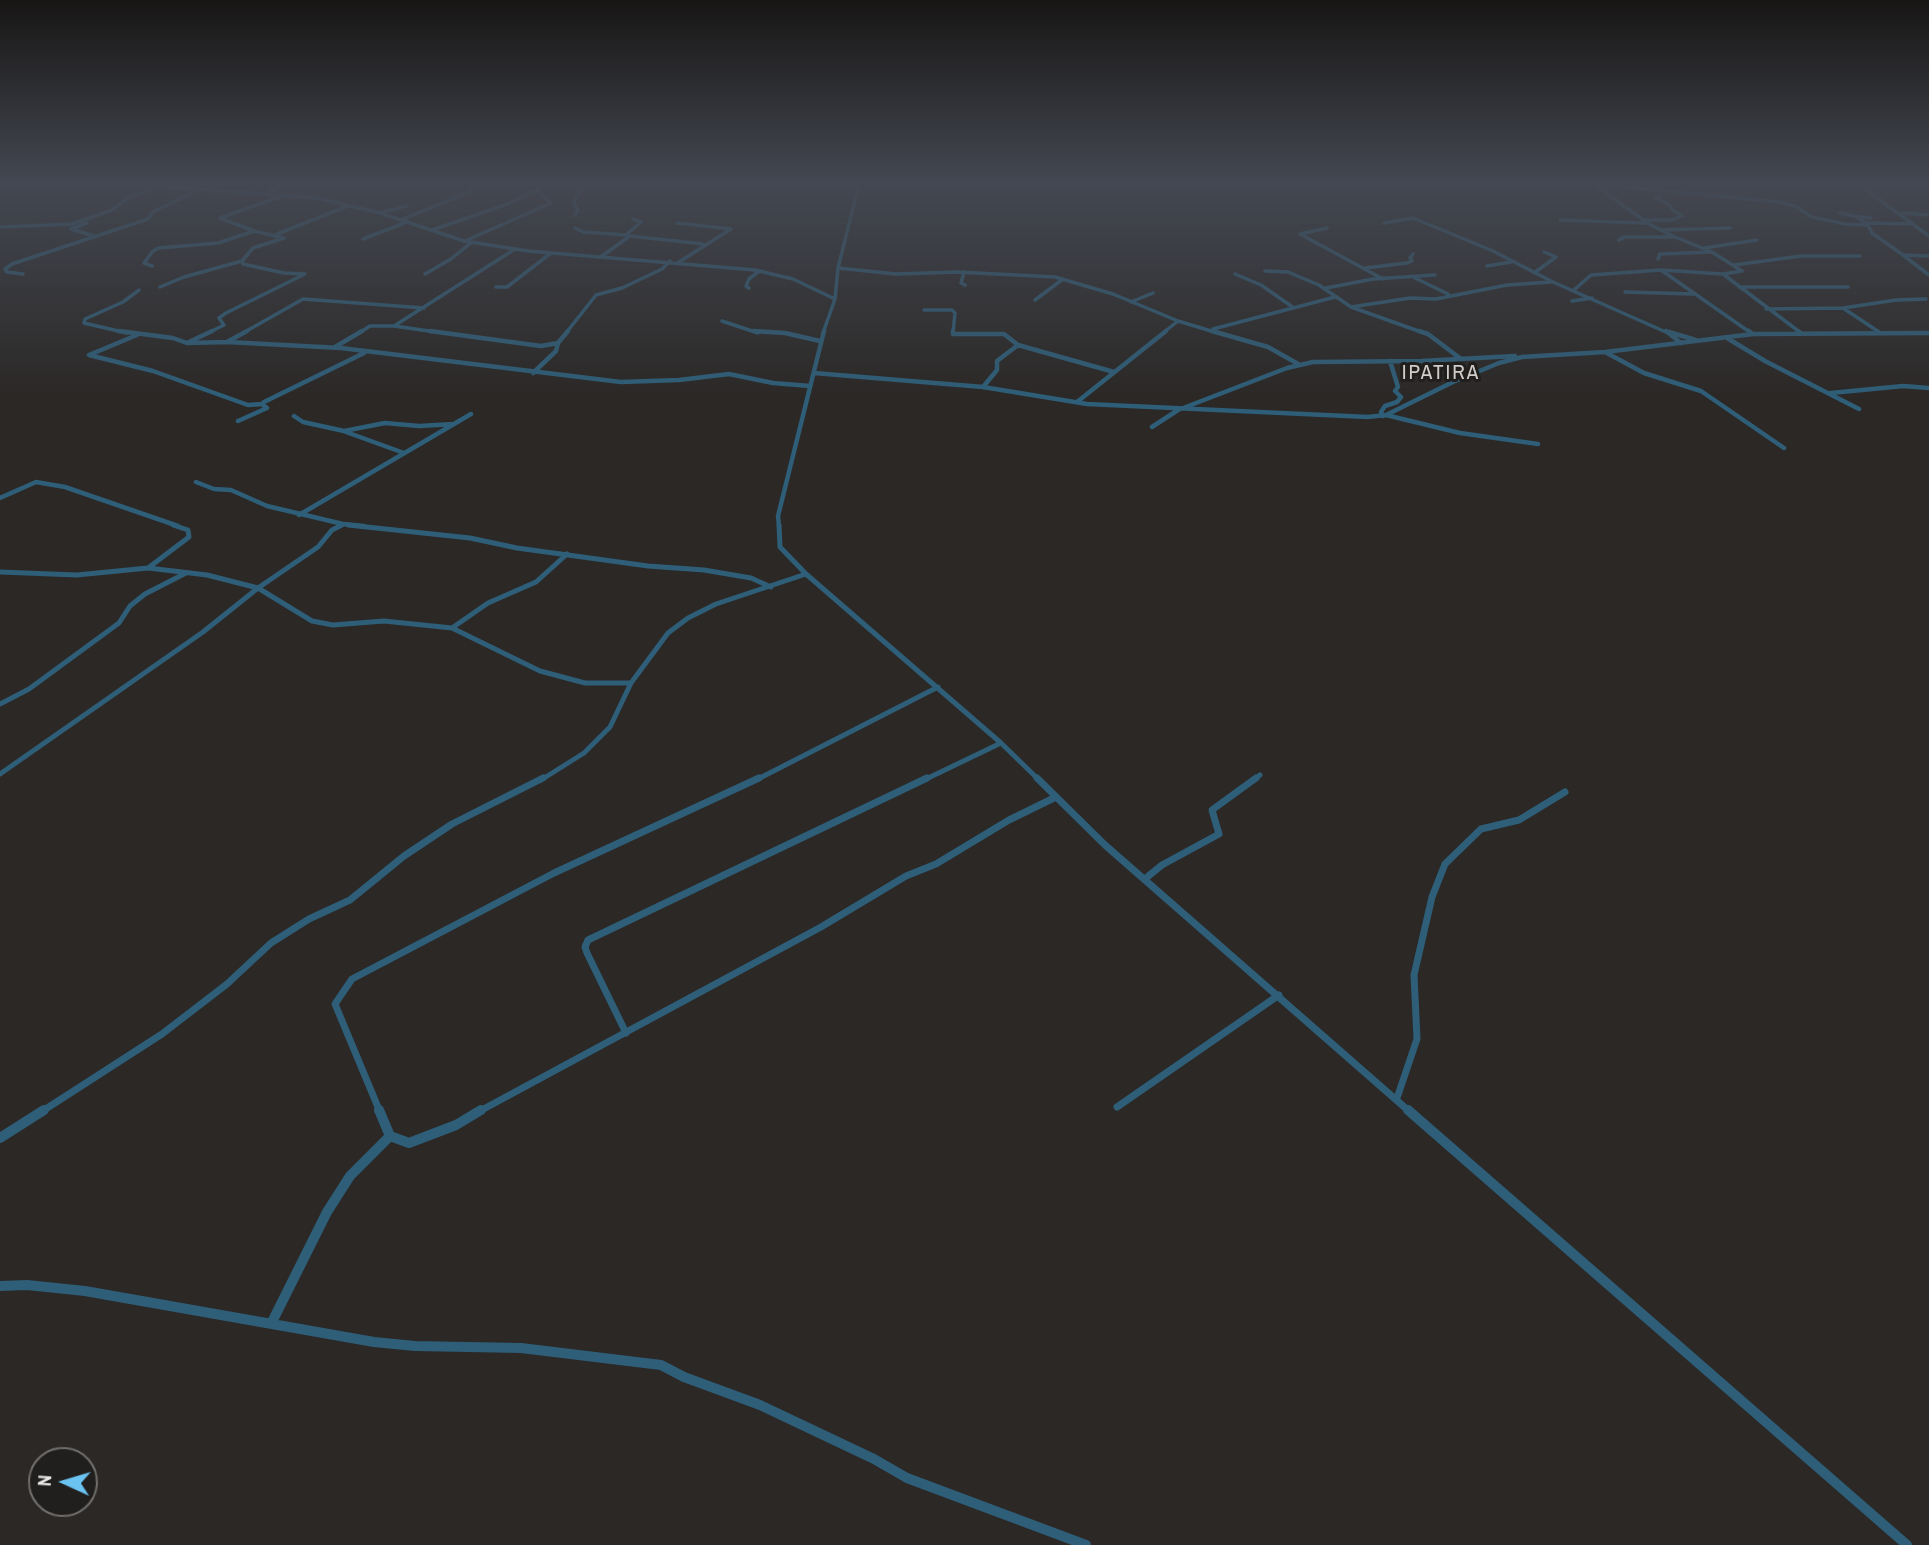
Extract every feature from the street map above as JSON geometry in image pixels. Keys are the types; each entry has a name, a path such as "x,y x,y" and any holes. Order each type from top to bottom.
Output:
{"street":[{"path":"23,274 7,272 5,268 37,256"},
{"path":"149,256 144,265 152,266"},
{"path":"160,287 184,277 242,261 246,256"},
{"path":"425,274 454,256"},
{"path":"394,326 504,256"},
{"path":"496,287 507,286 526,275 547,256"},
{"path":"591,256 760,271 800,282 835,299"},
{"path":"678,262 686,256"},
{"path":"841,256 835,299 820,341 778,516 780,547 806,574 1001,743 1054,798 1105,845 1146,878 1906,1545"},
{"path":"1341,256 1383,279"},
{"path":"1363,268 1406,263 1412,261 1411,256"},
{"path":"1500,256 1665,331 1698,341"},
{"path":"1534,273 1556,257 1554,256"},
{"path":"1574,290 1591,275 1661,270 1723,274 1742,272 1719,256"},
{"path":"1734,265 1800,256"},
{"path":"1904,256 1929,275"},
{"path":"187,343 224,325 219,318 226,313 305,274 284,273 243,264 242,261"},
{"path":"533,373 556,351 558,343 596,295 622,288 662,269 670,261"},
{"path":"1487,266 1513,262"},
{"path":"838,268 896,274 964,272 1063,279 1178,321 1268,347 1300,365"},
{"path":"1661,270 1753,334"},
{"path":"749,288 746,286 749,279 760,271"},
{"path":"1265,271 1288,272 1326,288 1351,307 1428,334 1461,359"},
{"path":"964,272 961,283 965,285"},
{"path":"1235,274 1261,285 1294,308"},
{"path":"1723,274 1802,334"},
{"path":"1326,288 1383,279 1435,275"},
{"path":"1415,278 1450,295"},
{"path":"1035,300 1063,279"},
{"path":"1351,307 1410,298 1436,299 1507,285 1553,282"},
{"path":"1739,288 1848,287"},
{"path":"139,290 123,302 83,321 137,335 173,338 187,343 227,342 333,348 621,382 679,380 729,374 773,383 827,376 983,387 1077,402 1178,410 1384,416 1460,433 1538,444"},
{"path":"1625,292 1696,294"},
{"path":"1131,302 1153,293"},
{"path":"1213,329 1242,319 1335,297"},
{"path":"1573,301 1593,298"},
{"path":"227,342 303,299 425,307"},
{"path":"1766,309 1843,308 1896,300 1926,299"},
{"path":"1759,303 1777,307"},
{"path":"1843,308 1882,333"},
{"path":"924,310 952,310 955,313 953,334 1004,334 1018,345 1114,372"},
{"path":"722,321 759,333 785,333 820,341"},
{"path":"1077,402 1178,321"},
{"path":"333,348 370,326 394,326 541,346 558,343"},
{"path":"1665,331 1681,343"},
{"path":"1152,427 1178,410 1300,365 1345,360 1461,359 1605,352 1753,334 1929,333"},
{"path":"137,335 89,355 175,378 248,405 262,404 365,353"},
{"path":"1725,337 1765,361 1859,409"},
{"path":"983,387 997,370 996,361 1018,345"},
{"path":"1605,352 1644,373 1701,391 1784,449"},
{"path":"1384,416 1453,382 1517,357"},
{"path":"1384,416 1381,412 1385,406 1397,402 1401,397 1395,391 1398,387 1390,361"},
{"path":"1829,393 1903,386 1929,388"},
{"path":"238,421 267,408 262,404"},
{"path":"299,515 471,414"},
{"path":"293,416 303,422 344,431 404,453"},
{"path":"344,431 385,423 419,426 455,423"},
{"path":"0,498 36,482 65,487 188,530 190,534 185,542 148,568"},
{"path":"196,482 214,489 231,490 267,506 343,524 470,538 517,548 648,566 715,572 751,578 771,587"},
{"path":"0,775 203,632 258,587 318,547 332,530 343,524"},
{"path":"452,628 488,603 536,582 567,554"},
{"path":"0,572 55,575 148,568 188,572 258,587 312,621 332,625 384,621 452,628 519,663 552,674 585,683 631,682"},
{"path":"0,704 29,689 119,624 130,606 145,594 188,572"},
{"path":"0,1138 162,1034 227,985 271,943 309,919 350,900 404,856 452,824 524,790 584,753 610,727 631,682 668,634 688,618 716,604 806,574"},
{"path":"938,687 720,798 554,873 352,979 335,1004 390,1136 409,1143 456,1125 502,1097 821,927 906,876 936,864 1009,820 1054,798"},
{"path":"626,1033 587,953 585,947 589,940 1001,743"},
{"path":"1146,878 1162,865 1219,834 1212,810 1260,775"},
{"path":"1397,1098 1417,1039 1414,975 1432,897 1445,864 1481,829 1519,820 1565,792"},
{"path":"1117,1107 1279,995"},
{"path":"272,1322 327,1212 350,1176 390,1136"},
{"path":"0,1286 27,1285 85,1291 272,1322 339,1338 521,1348 661,1364 684,1377 760,1405 874,1459 907,1478 1086,1545"}],"district":[{"name":"IPATIRA","path":"1441,373"}]}
